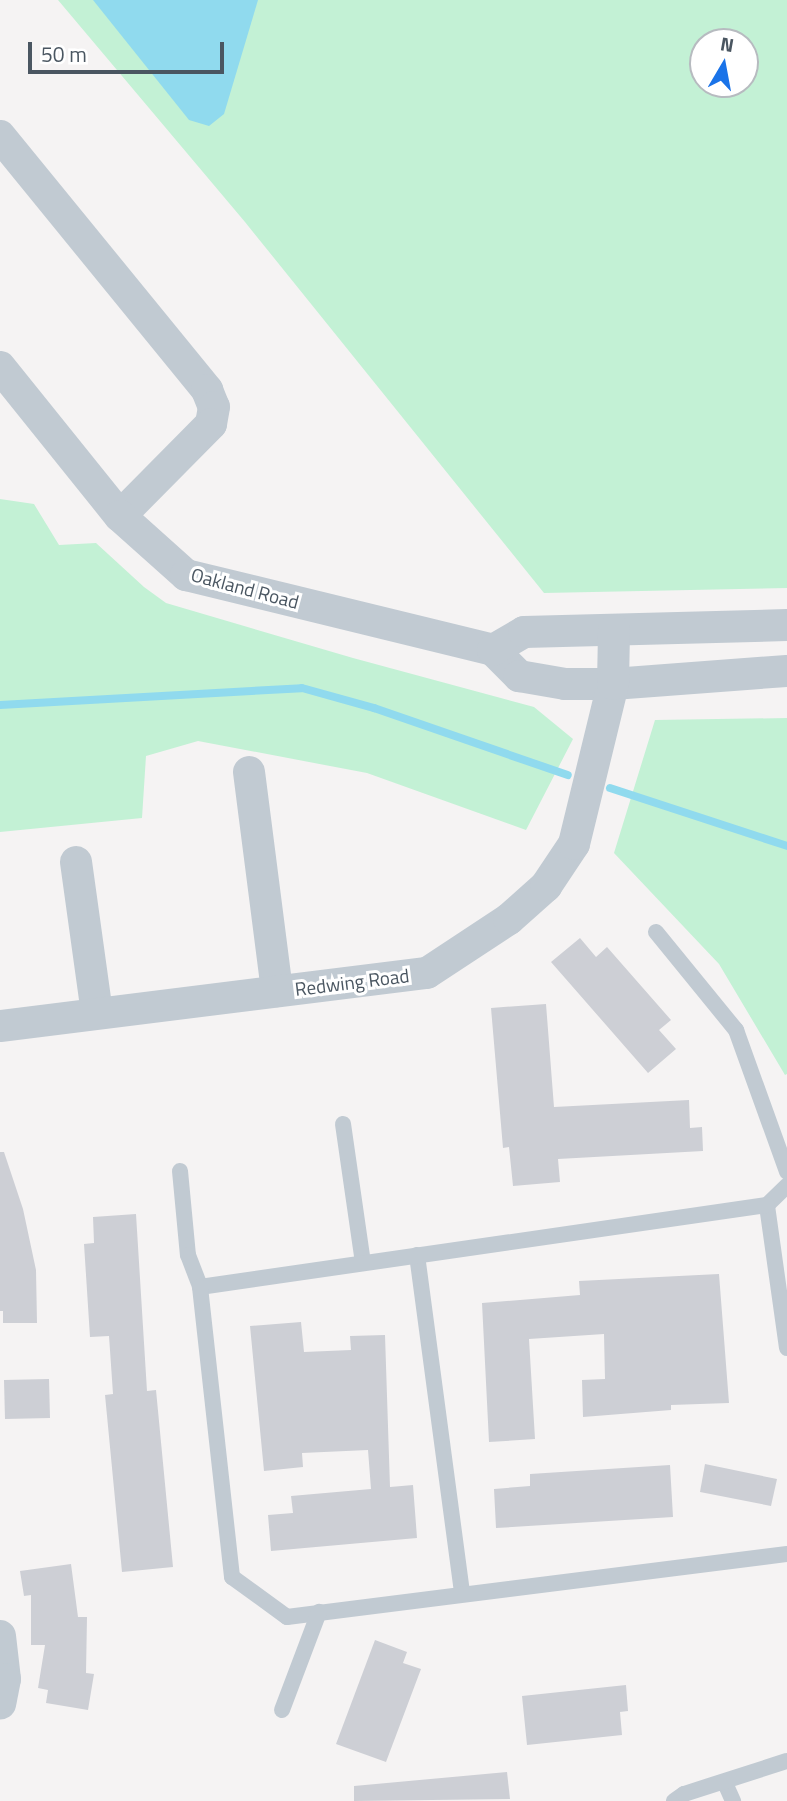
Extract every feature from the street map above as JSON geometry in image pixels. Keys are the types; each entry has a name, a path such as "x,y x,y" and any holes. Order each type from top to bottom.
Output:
{"street":[{"path":"0,136 207,390 214,407 211,425 120,516"},
{"name":"Oakland Road","path":"3,377 120,516 186,575 494,650"},
{"path":"787,625 524,632 494,650 519,676 565,684 613,684 787,671"},
{"name":"Redwing Road","path":"0,1026 427,973 509,919 547,886 574,844 613,684 614,630"},
{"path":"249,772 278,991"},
{"path":"76,862 97,1013"},
{"path":"0,1636 5,1679 2,1701"}],"lane":[{"path":"656,932 736,1030 787,1172"},
{"path":"343,1124 363,1263"},
{"path":"180,1171 188,1255 200,1287 232,1577 288,1617 787,1554"},
{"path":"200,1287 767,1205 787,1186"},
{"path":"767,1205 787,1348"},
{"path":"417,1255 462,1594"},
{"path":"282,1710 319,1612"},
{"path":"674,1801 684,1794 725,1783 787,1760"},
{"path":"725,1783 733,1801"}],"green space":[{"path":"58,0 787,0 787,588 544,593 245,222"},
{"path":"0,499 34,504 59,545 96,543 144,587 166,603 534,707 573,739 526,830 367,773 198,741 146,756 142,818 0,832"},
{"path":"787,718 785,1075 719,964 614,853 655,720"}],"water":[{"path":"93,0 258,0 224,114 209,126 189,120"}],"building":[{"path":"580,938 596,957 607,947 671,1020 659,1030 676,1049 648,1073 551,962"},
{"path":"546,1004 554,1107 689,1100 690,1128 702,1127 703,1151 558,1159 560,1182 513,1186 509,1147 503,1148 491,1008"},
{"path":"0,1152 4,1152 23,1209 36,1270 37,1323 3,1323 3,1311 0,1311"},
{"path":"136,1214 147,1391 156,1390 173,1567 122,1572 105,1395 113,1394 109,1336 90,1337 84,1244 94,1243 93,1217"},
{"path":"719,1274 729,1403 671,1405 671,1410 583,1417 582,1380 605,1379 604,1334 529,1339 535,1439 489,1442 482,1303 580,1295 579,1281"},
{"path":"301,1322 304,1352 351,1350 350,1336 385,1335 390,1487 413,1485 417,1538 271,1551 268,1515 293,1513 291,1496 371,1489 368,1450 302,1453 303,1467 264,1471 250,1326"},
{"path":"49,1379 50,1418 5,1419 4,1380"},
{"path":"705,1464 777,1479 771,1506 700,1492"},
{"path":"670,1465 673,1517 496,1528 494,1489 530,1486 530,1474"},
{"path":"71,1564 78,1617 87,1617 86,1673 94,1674 88,1710 46,1703 48,1690 38,1688 45,1645 31,1645 31,1595 24,1596 20,1571"},
{"path":"375,1640 407,1652 403,1663 421,1669 386,1762 336,1744"},
{"path":"626,1685 628,1711 620,1712 622,1735 527,1745 522,1696"},
{"path":"507,1772 510,1799 354,1801 354,1786"}],"waterway":[{"path":"0,705 302,688 374,708 568,775"},
{"path":"610,788 787,846"}]}
